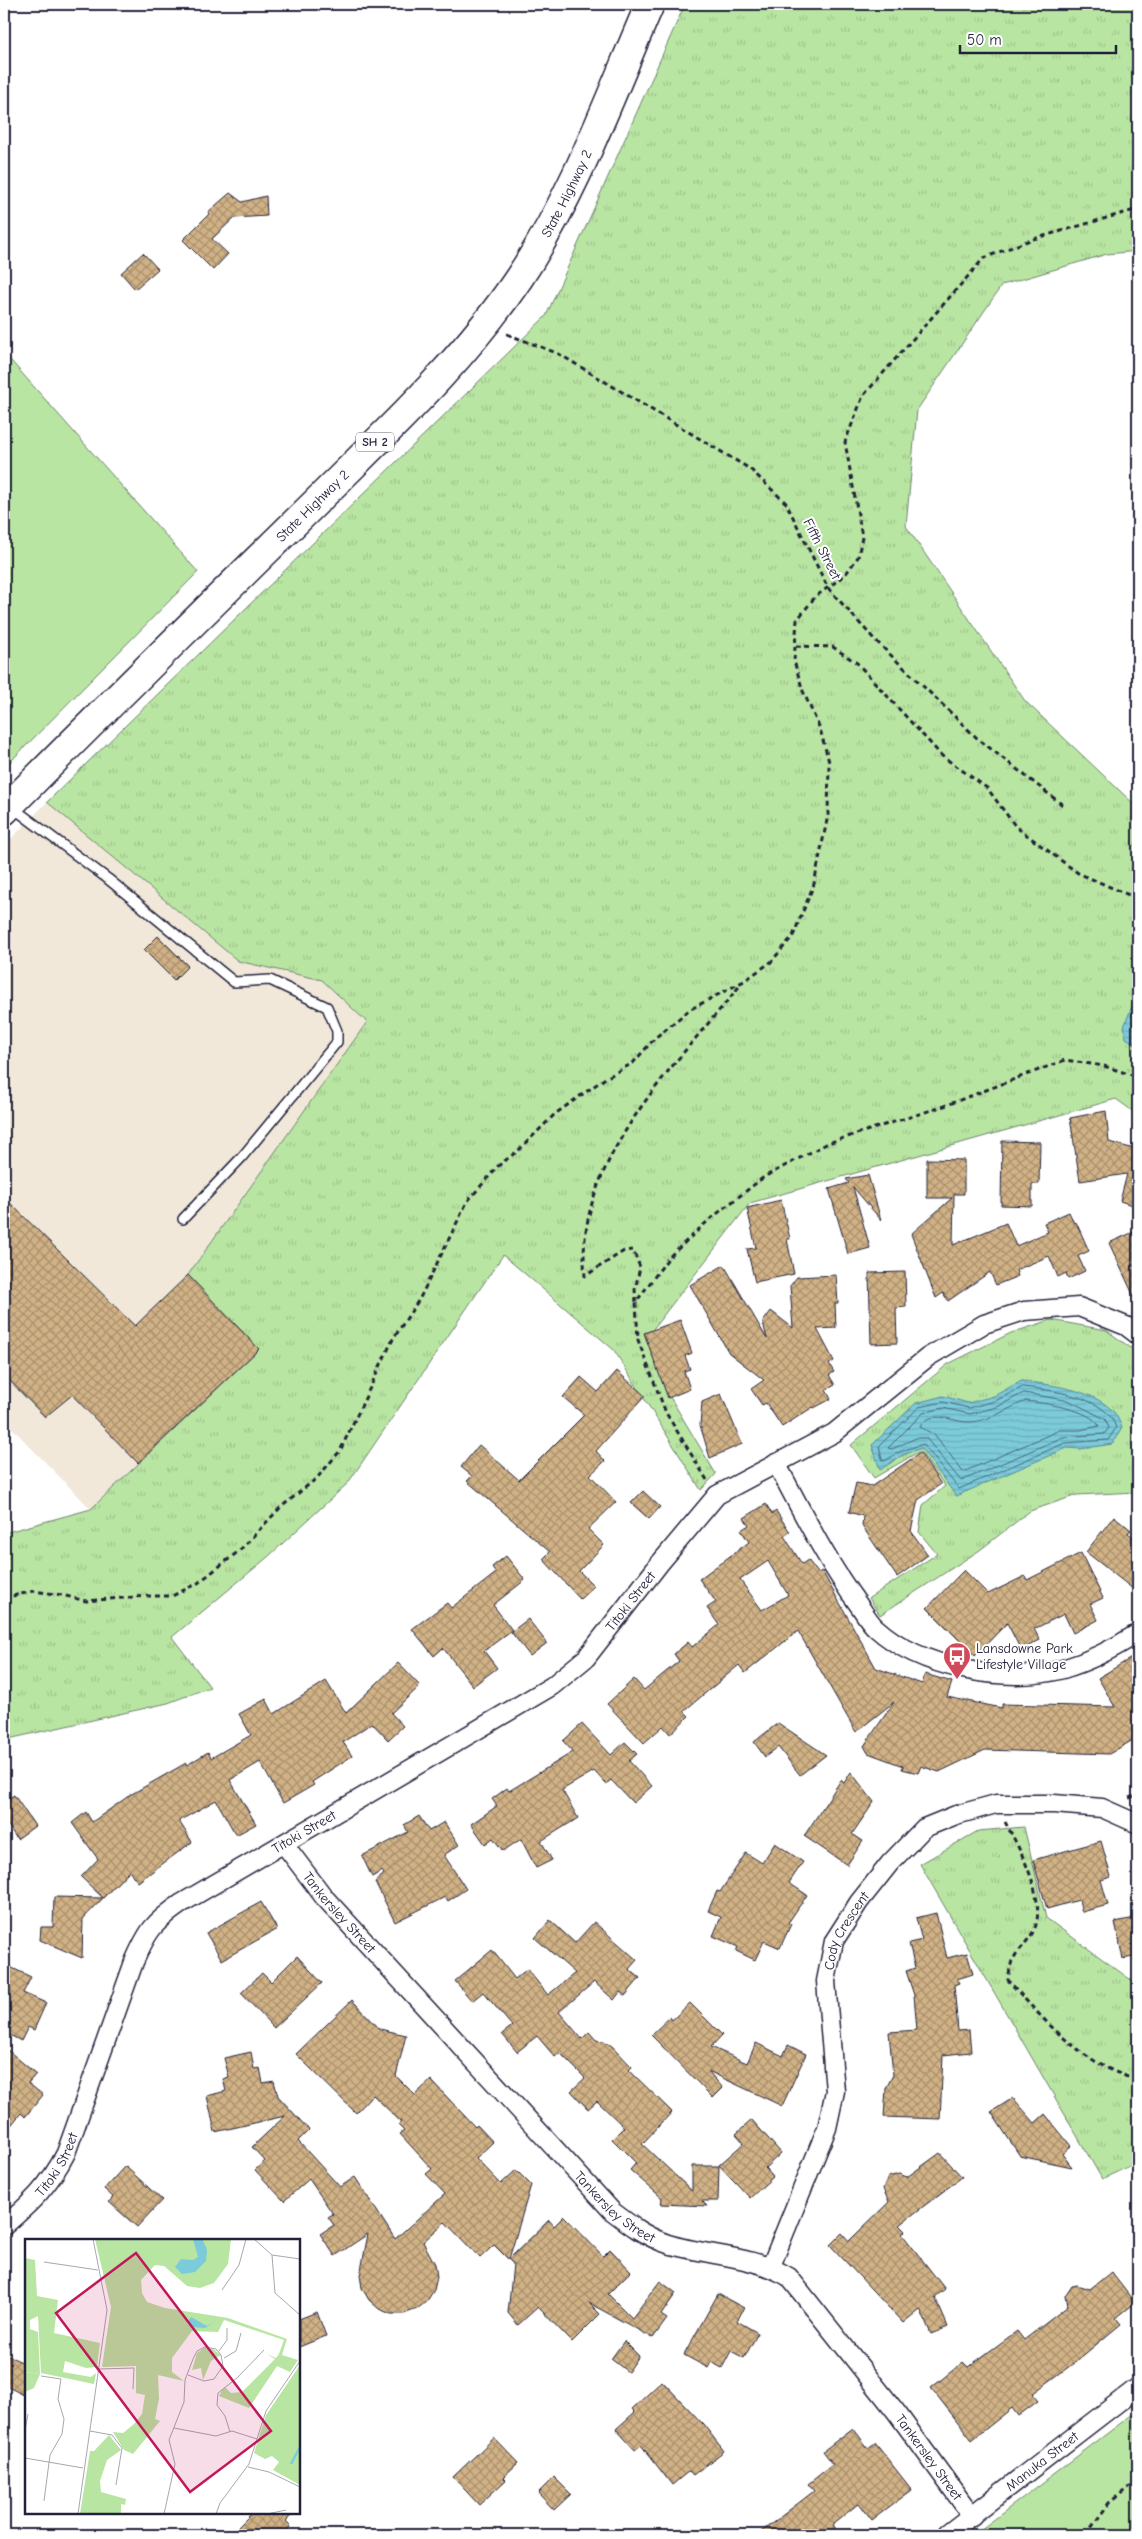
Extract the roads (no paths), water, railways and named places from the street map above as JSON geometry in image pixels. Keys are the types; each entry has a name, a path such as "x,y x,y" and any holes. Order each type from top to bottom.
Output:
{"highway":[{"name":"State Highway 2","path":"7,808 405,413 486,325 519,278 549,228 580,166 650,4"}],"street":[{"name":"Titoki Street","path":"4,2226 27,2206 53,2178 66,2153 134,1962 144,1939 157,1920 182,1903 536,1695 586,1658 717,1495 834,1433 928,1358 984,1324 1024,1311 1079,1308 1126,1326 1138,1335"},
{"path":"776,1463 843,1584 876,1628 912,1652 946,1665 984,1672 1022,1674 1062,1669 1108,1652 1138,1633"},
{"name":"Cody Crescent","path":"771,2266 827,2128 835,2091 826,1981 834,1941 872,1886 924,1828 956,1815 996,1804 1054,1804 1102,1808 1138,1824"},
{"name":"Tankersley Street","path":"284,1844 324,1898 612,2211 638,2231 667,2244 771,2266 789,2277 897,2413 972,2516"},
{"name":"Manuka Street","path":"946,2535 1138,2387"}],"lane":[{"path":"7,808 108,879 234,982 270,980 327,1007 337,1031 337,1042 242,1157 183,1219"}],"water":[{"path":"1138,990 1138,1046 1126,1038 1124,1027"},
{"path":"1021,1381 1070,1389 1093,1397 1113,1411 1122,1428 1112,1444 1080,1449 1067,1448 956,1496 921,1448 901,1456 880,1470 872,1445 916,1403 943,1396 968,1403 994,1396"}],"place":[{"name":"Lansdowne Park Lifestyle Village","path":"957,1680"}]}
